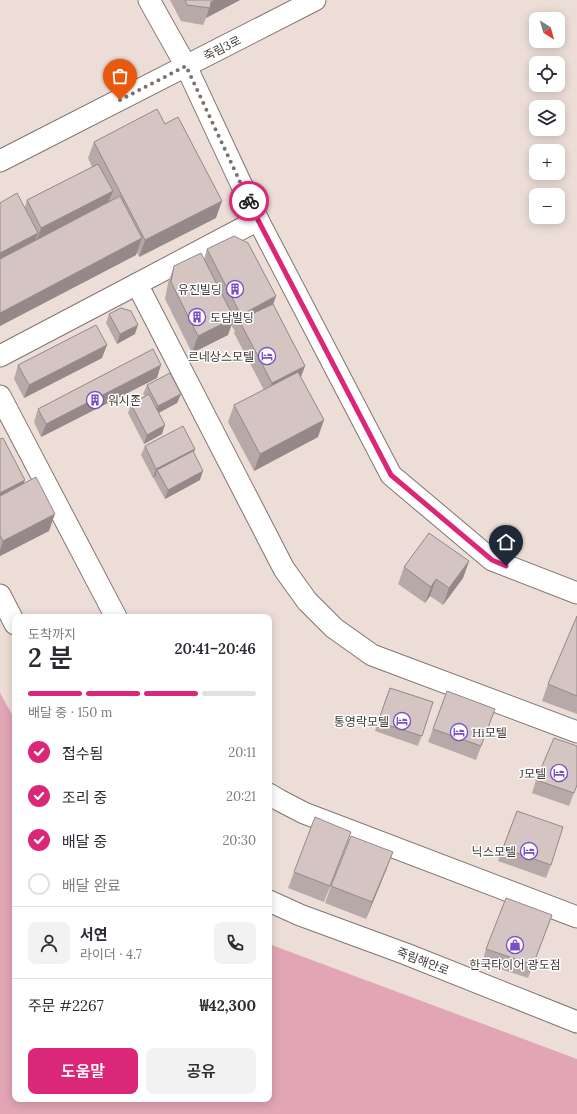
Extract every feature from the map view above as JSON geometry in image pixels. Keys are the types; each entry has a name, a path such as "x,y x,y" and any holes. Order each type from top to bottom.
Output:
{"street":[{"path":"150,0 186,66 258,220 391,475 492,560 577,593"},
{"name":"죽림3로","path":"0,161 315,0"},
{"path":"0,356 258,220"},
{"path":"137,284 284,569 307,601 328,623 372,655 577,732"},
{"path":"0,396 114,614"},
{"path":"0,595 12,618"},
{"path":"272,796 304,813 577,916"},
{"name":"죽림해안로","path":"272,902 300,915 406,954 577,1022"}],"shaded area":[{"path":"0,693 12,715 12,1102 272,1102 272,945 577,1059 577,1114 0,1114"}],"building":[{"path":"185,0 215,0 211,2 210,8 187,5"},
{"path":"157,109 165,124 178,117 222,201 145,240 94,142"},
{"path":"98,164 113,191 41,228 27,200"},
{"path":"17,193 38,233 0,253 0,203"},
{"path":"120,196 142,238 0,313 0,259"},
{"path":"234,236 248,243 276,296 241,315 207,249"},
{"path":"201,253 234,318 198,336 171,282 174,266"},
{"name":"르네상스모텔","path":"273,304 305,366 272,383 239,320"},
{"path":"121,308 131,311 138,325 120,334 109,314"},
{"path":"96,325 107,345 29,385 18,365"},
{"path":"153,349 161,365 46,424 38,409"},
{"path":"298,372 324,420 260,454 234,405"},
{"path":"170,373 181,394 158,406 147,385"},
{"path":"149,394 165,425 147,435 131,404"},
{"path":"183,426 195,449 156,469 145,446"},
{"path":"3,438 25,480 0,493 0,439"},
{"path":"193,451 203,471 168,490 157,470"},
{"path":"36,477 55,514 3,541 0,535 0,496"},
{"path":"429,533 469,561 449,588 436,579 431,587 404,567"},
{"path":"577,616 577,696 548,684"},
{"name":"통영락모텔","path":"390,688 433,702 422,736 378,722"},
{"name":"Hi모텔","path":"447,691 495,709 481,746 433,729"},
{"name":"J모텔","path":"554,738 577,746 577,785 574,793 536,780"},
{"name":"닉스모텔","path":"517,811 563,827 551,865 503,848"},
{"path":"315,817 351,832 330,886 294,872"},
{"path":"351,836 393,852 372,902 331,886"},
{"name":"한국타이어 광도점","path":"506,898 552,915 533,965 486,949"}],"way so far":[{"path":"120,100 186,66 249,201"}],"place":[{"name":"유진빌딩","path":"235,289"},
{"name":"도담빌딩","path":"197,317"},
{"name":"르네상스모텔","path":"267,356"},
{"name":"워시존","path":"95,400"},
{"name":"통영락모텔","path":"402,721"},
{"name":"Hi모텔","path":"459,732"},
{"name":"J모텔","path":"559,773"},
{"name":"닉스모텔","path":"529,851"},
{"name":"한국타이어 광도점","path":"515,945"}],"route":[{"path":"249,201 391,475 492,560 506,566"}]}
